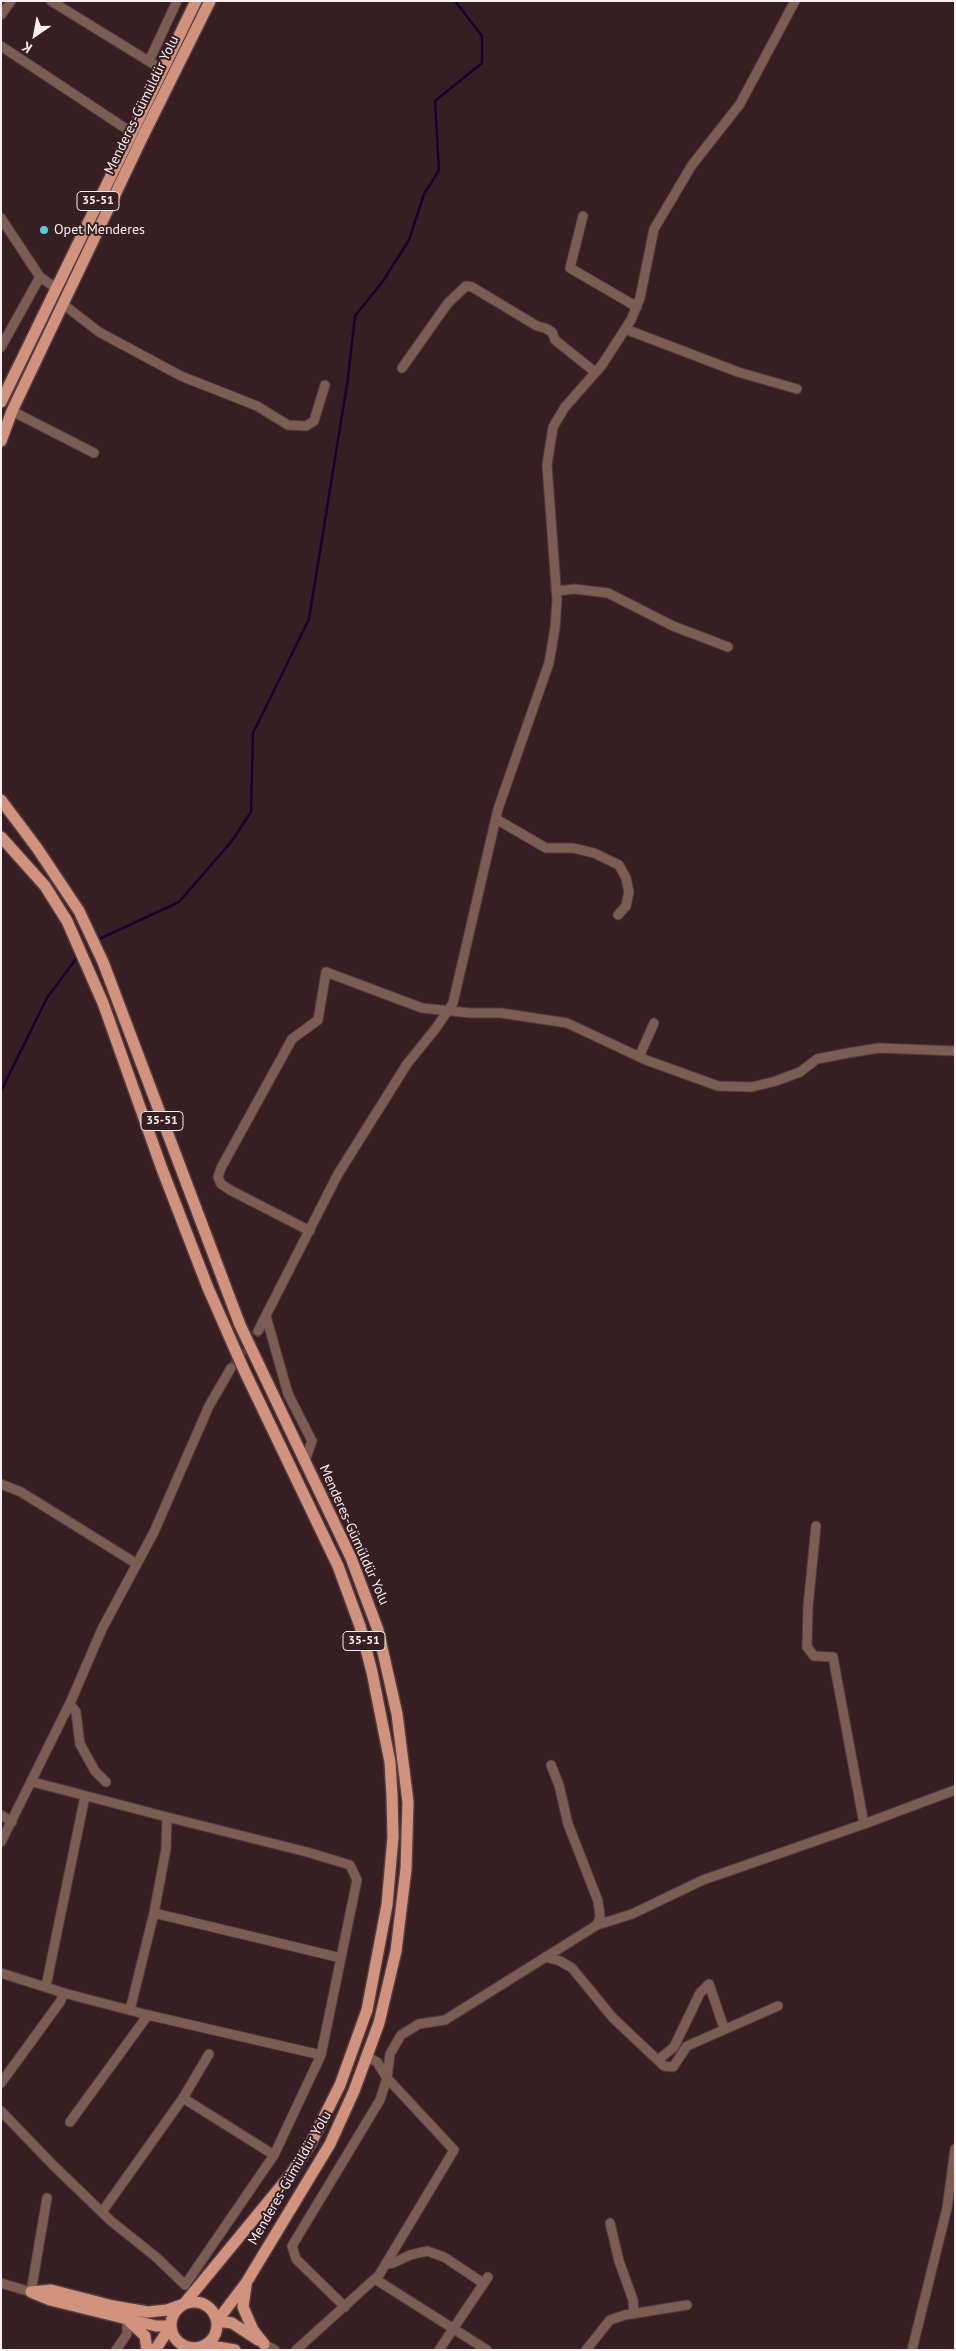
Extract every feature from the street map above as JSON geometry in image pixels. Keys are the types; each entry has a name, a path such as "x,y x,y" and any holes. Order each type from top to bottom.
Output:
{"main road":[{"name":"Menderes-Gümüldür Yolu","path":"1,402 196,1"},
{"name":"Menderes-Gümüldür Yolu","path":"1,441 12,411 210,1"},
{"name":"Menderes-Gümüldür Yolu","path":"1,800 37,848 79,910 104,962 240,1325 351,1558 378,1630 397,1714 408,1802 406,1869 396,1950 368,2057 330,2144 246,2283 217,2321"},
{"name":"Menderes-Gümüldür Yolu","path":"1,837 45,886 67,921 103,1003 208,1288 244,1370 338,1566 360,1626 383,1719 390,1762 393,1837 387,1905 372,1984 359,2034 340,2085 311,2143 291,2174 184,2304"},
{"path":"246,2283 243,2307 253,2330 264,2344"},
{"path":"31,2292 51,2290 113,2306 148,2312 167,2310 184,2304 198,2302 205,2304 211,2308 217,2321 216,2332 203,2348"},
{"path":"31,2292 50,2300 127,2319 156,2326 171,2326"},
{"path":"156,2350 171,2326 175,2313 184,2304"},
{"path":"127,2319 145,2336 147,2350"},
{"path":"217,2321 232,2323 264,2344"},
{"path":"171,2326 173,2333 183,2344 197,2348 235,2350"}],"street":[{"path":"1,15 11,1"},
{"path":"51,1 163,70"},
{"path":"149,61 177,1"},
{"path":"258,1331 338,1174 379,1107 452,1002 496,819 549,663 555,628 556,591 547,465 553,427 565,407 595,372 625,329 640,298 654,229 692,165 740,104 795,1"},
{"path":"1,46 131,132"},
{"path":"583,216 570,268 636,307"},
{"path":"1,218 40,277 56,288"},
{"path":"1,347 40,277"},
{"path":"402,368 448,303 466,286 472,287 537,326 552,332 555,340 595,372"},
{"path":"63,304 99,332 181,376 257,406 288,425 306,426 314,422 325,385"},
{"path":"625,329 738,372 797,390"},
{"path":"12,411 94,453"},
{"path":"556,591 575,589 608,593 673,626 728,647"},
{"path":"496,819 546,848 573,848 594,853 619,865 626,878 629,892 626,906 618,915"},
{"path":"310,1231 230,1190 221,1184 218,1177 221,1168 292,1039 318,1020 326,972 422,1008 502,1013 567,1023 638,1057 718,1086 752,1087 800,1072 817,1059 879,1048 955,1051"},
{"path":"638,1057 654,1022"},
{"path":"266,1316 288,1394 312,1441 305,1461"},
{"path":"1,1842 33,1782 70,1704 102,1629 154,1532 209,1406 231,1368"},
{"path":"1,1484 21,1492 137,1564"},
{"path":"816,1526 808,1607 807,1647 814,1656 833,1657 864,1824"},
{"path":"70,1704 76,1712 80,1744 95,1771 106,1782"},
{"path":"551,1765 559,1785 568,1824 598,1901 600,1917 597,1925"},
{"path":"1,2111 102,2212 156,2257 185,2285 200,2266 274,2155 321,2054 357,1880 350,1866 307,1852 33,1782"},
{"path":"345,2307 296,2259 292,2246 361,2135 380,2100 387,2078 390,2054 401,2035 419,2024 445,2020 597,1925 632,1914 703,1880 955,1790"},
{"path":"46,1986 85,1796"},
{"path":"1,1815 12,1822"},
{"path":"130,2010 154,1913 166,1849 166,1817"},
{"path":"154,1913 341,1958"},
{"path":"545,1957 572,1968 614,2018 664,2066 673,2067 687,2046 724,2028 778,2006"},
{"path":"1,1973 64,1993 148,2015 321,2054"},
{"path":"658,2060 674,2047 700,1993 709,1984 724,2028"},
{"path":"1,2083 60,2002 64,1993"},
{"path":"70,2122 148,2015"},
{"path":"102,2212 182,2098 209,2054"},
{"path":"296,2350 375,2279 386,2264 454,2150 387,2078 377,2062 368,2057"},
{"path":"182,2098 274,2155"},
{"path":"912,2350 947,2208 955,2149"},
{"path":"1,2283 31,2292 47,2198"},
{"path":"610,2223 619,2261 632,2300 634,2314"},
{"path":"386,2264 394,2264 410,2255 427,2251 444,2257 485,2280 439,2350"},
{"path":"375,2279 488,2350"},
{"path":"586,2350 606,2322 634,2314 688,2305"},
{"path":"116,2350 127,2334 127,2319"},
{"path":"264,2344 275,2350"}],"waterway":[{"path":"97,940 179,902 231,842 251,812 253,733 309,619 348,378 355,316 383,281 409,240 424,194 439,170 435,101 482,63 482,36 455,1"},
{"path":"1,1091 47,998 78,956"}],"tunnel":[{"path":"231,1368 258,1331"}],"place":[{"name":"Opet Menderes","path":"44,230"}]}
